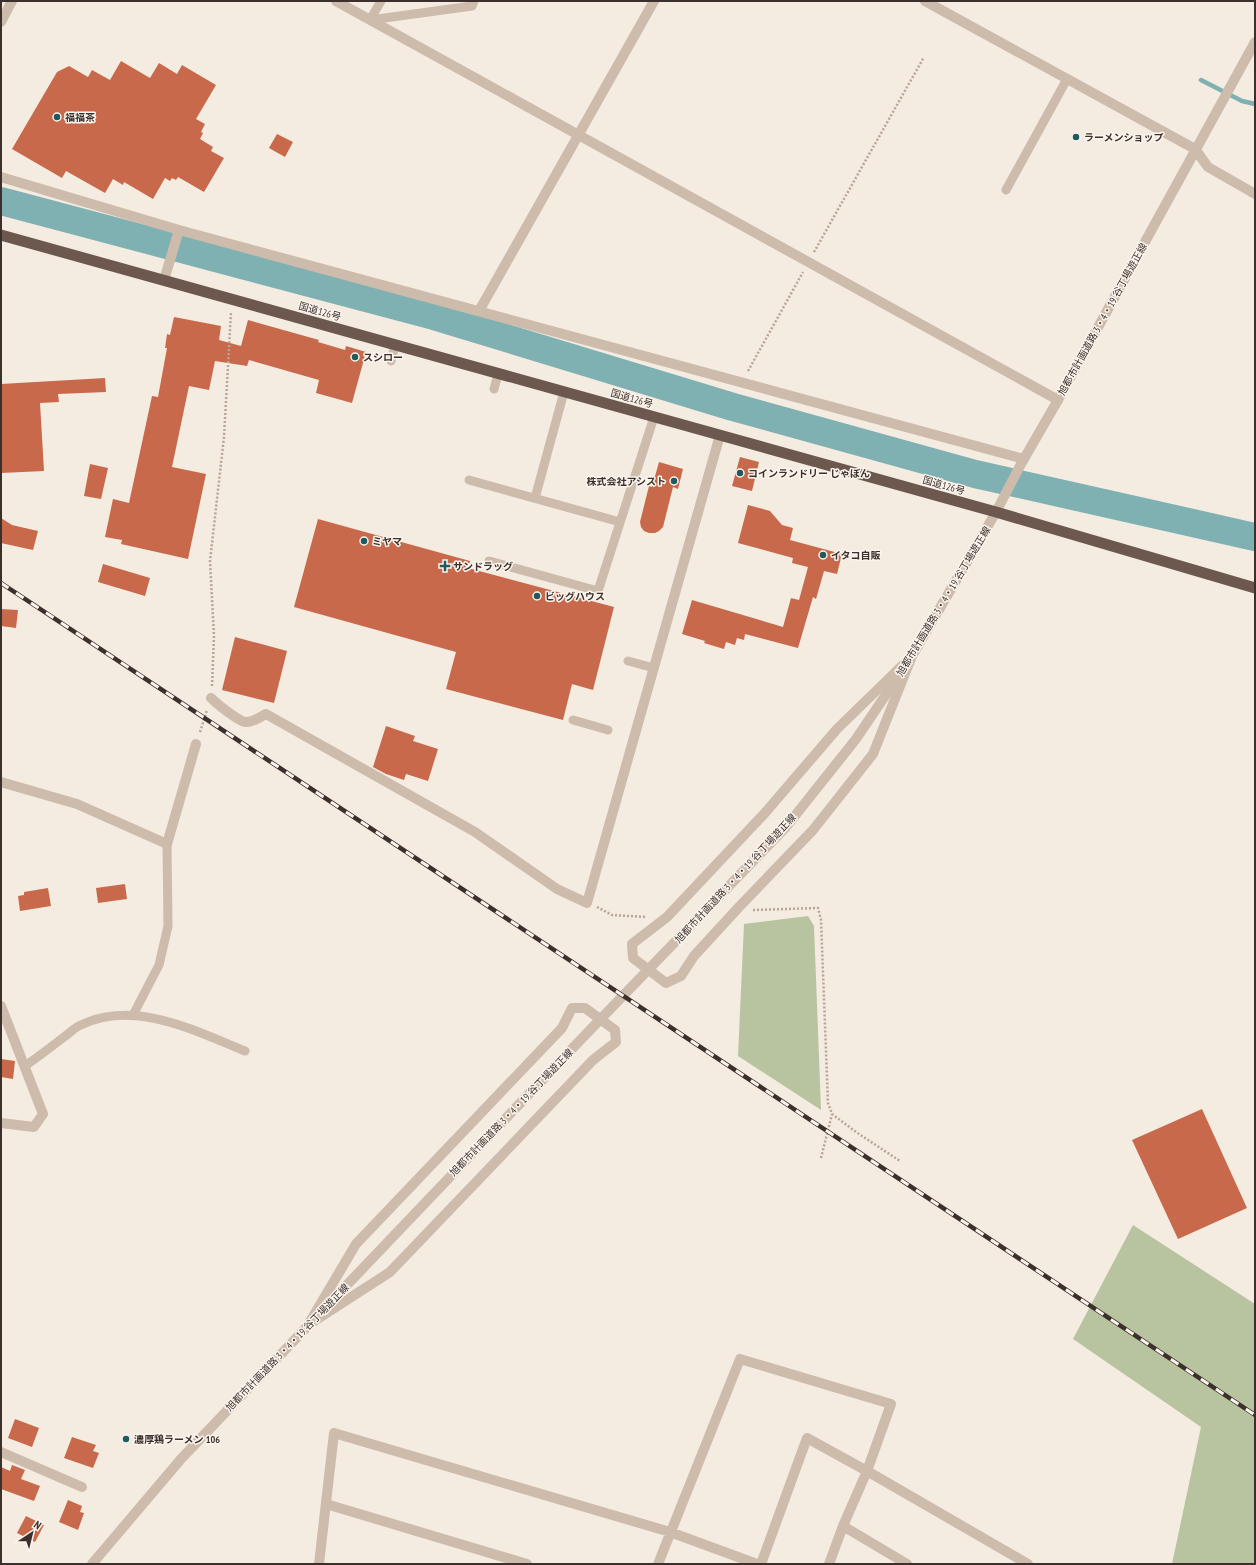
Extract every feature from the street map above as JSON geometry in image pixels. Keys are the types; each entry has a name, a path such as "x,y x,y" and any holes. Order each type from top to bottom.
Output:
{"highway":[{"name":"国道126号","path":"1,235 996,512 1255,588"}],"street":[{"path":"1,22 12,1"},
{"path":"336,1 1058,400"},
{"path":"479,311 654,1"},
{"path":"925,1 1195,149 1208,167 1255,194"},
{"name":"旭都市計画道路 3・4・19 谷丁場遊正線","path":"92,1564 181,1459 654,963 786,827 856,740 912,656 996,512 1022,462 1058,400 1255,42"},
{"path":"1,177 179,230 742,382 1022,462"},
{"path":"164,280 179,230"},
{"path":"211,698 221,707 245,722 252,721 266,714 475,832 557,889 587,903 720,435"},
{"path":"912,656 873,754 813,830 708,940 694,956 681,976 666,983 633,958 632,944 667,917 764,814 837,729 912,656"},
{"path":"1,782 77,804 167,844 196,744"},
{"path":"1,1006 43,1114 34,1127 1,1123"},
{"path":"572,1008 585,1008 615,1030 616,1042 593,1060 390,1272 308,1325 356,1244 562,1028 572,1008"},
{"path":"658,1564 740,1359 892,1404 867,1471 843,1526 829,1564"},
{"path":"319,1564 334,1433 670,1532 757,1564"},
{"path":"761,1564 807,1438 1028,1564"},
{"path":"1,1452 82,1487"},
{"path":"326,1504 527,1564"},
{"path":"843,1526 907,1564"}],"lane":[{"path":"370,20 381,1"},
{"path":"370,20 472,6 474,1"},
{"path":"1006,190 1067,79"},
{"path":"391,361 395,345"},
{"path":"494,388 498,374"},
{"path":"535,498 564,392"},
{"path":"490,561 598,591 654,417"},
{"path":"469,480 620,522"},
{"path":"628,661 654,668"},
{"path":"573,720 608,730"},
{"path":"133,1015 159,965 168,926 167,844"},
{"path":"25,1066 81,1025 107,1017 133,1015 162,1020 245,1051"}],"path":[{"path":"742,382 808,262 924,58"},
{"path":"196,744 211,698 213,682 214,636 210,561 224,438 232,299"},
{"path":"587,903 612,915 653,916"},
{"path":"752,910 818,908 821,920 828,1103 832,1114 900,1161"},
{"path":"821,1158 832,1114"}],"green space":[{"path":"808,916 814,926 821,1110 738,1056 744,924"},
{"path":"1133,1225 1255,1304 1255,1564 1172,1564 1201,1427 1073,1339"}],"building":[{"path":"121,61 150,78 159,63 177,74 182,65 216,85 196,119 205,124 201,132 203,133 200,139 213,147 211,151 224,158 204,192 178,177 176,180 172,178 170,181 165,178 153,199 124,182 123,185 113,179 105,193 66,171 62,178 12,149 57,72 69,66 88,77 92,70 110,80"},
{"path":"277,134 293,142 285,157 269,148"},
{"path":"174,317 221,326 219,340 241,346 248,320 319,340 318,342 345,350 346,346 366,352 352,403 316,393 319,380 249,360 247,366 215,361 209,390 189,386 172,467 206,474 188,559 121,544 122,540 105,537 113,499 129,503 152,396 158,397 167,348 165,348 167,334 170,335"},
{"path":"105,378 106,392 58,394 59,402 40,403 44,471 1,473 1,384"},
{"path":"740,457 759,462 752,491 732,486"},
{"path":"659,462 683,469 678,489 673,487 663,527 655,533 649,533 644,531 640,522 649,486 652,487"},
{"path":"90,464 108,468 101,499 84,496"},
{"path":"748,505 770,511 782,525 793,528 790,540 842,554 837,574 824,571 816,599 813,597 798,648 745,634 744,640 737,638 735,645 726,642 724,649 682,634 692,600 783,627 791,598 799,600 808,567 792,563 793,558 738,543"},
{"path":"1,518 12,525 38,531 33,550 1,543"},
{"path":"318,519 470,561 468,568 614,607 593,690 572,684 563,720 446,689 456,652 294,607"},
{"path":"103,564 150,578 145,596 98,582"},
{"path":"1,609 18,610 16,628 1,626"},
{"path":"235,637 287,651 274,703 222,690"},
{"path":"386,726 415,736 413,741 438,749 428,781 406,774 404,780 386,774 373,767"},
{"path":"125,884 127,899 98,903 96,888"},
{"path":"48,888 51,906 20,911 18,896 24,895 24,892"},
{"path":"1,1059 15,1061 13,1079 1,1077"},
{"path":"1202,1109 1247,1208 1178,1239 1132,1140"},
{"path":"15,1419 39,1428 32,1447 8,1438"},
{"path":"72,1437 96,1445 93,1451 99,1453 93,1468 64,1458"},
{"path":"12,1465 25,1470 21,1479 40,1486 34,1501 1,1489 1,1467 10,1471"},
{"path":"68,1500 82,1506 80,1512 84,1513 78,1530 59,1522"},
{"path":"26,1516 44,1525 35,1542 17,1533"}],"waterway":[{"path":"1201,80 1242,101 1255,104"},
{"path":"1,201 434,316 733,407 975,474 1255,537"}],"railway":[{"path":"1,583 1255,1415"}],"place":[{"name":"福福茶","path":"57,117"},
{"name":"ラーメンショップ","path":"1076,137"},
{"name":"スシロー","path":"355,357"},
{"name":"コインランドリー じゃぼん","path":"740,473"},
{"name":"株式会社アシスト","path":"674,481"},
{"name":"ミヤマ","path":"364,541"},
{"name":"イタコ自販","path":"823,555"},
{"name":"サンドラッグ","path":"445,566"},
{"name":"ビッグハウス","path":"537,596"},
{"name":"濃厚鶏ラーメン 106","path":"126,1439"}]}
